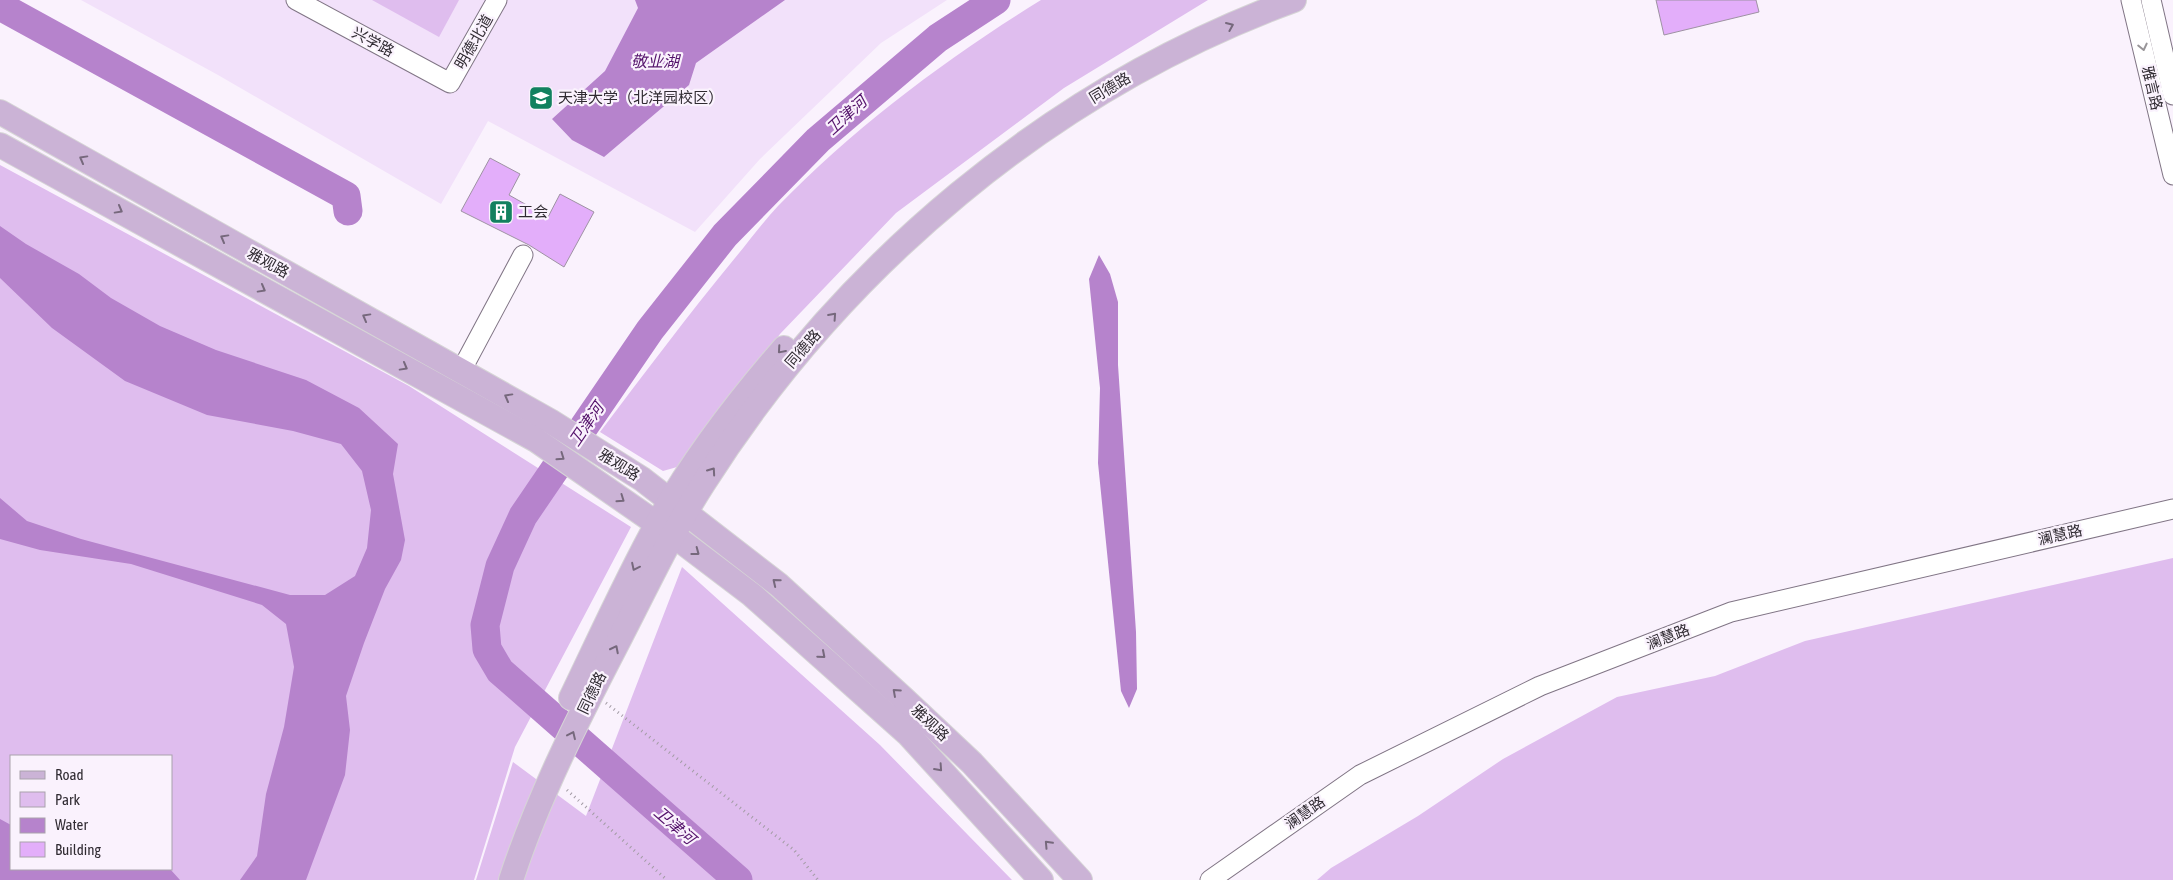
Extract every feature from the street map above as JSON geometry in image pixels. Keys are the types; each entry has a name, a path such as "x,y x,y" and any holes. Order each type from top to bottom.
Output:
{"main road":[{"name":"同德路","path":"509,877 545,773 585,688 665,529 752,384 828,296 871,252 919,209 1003,142 1067,96 1178,34 1251,0"},
{"name":"同德路","path":"679,507 703,484 784,371 884,261 972,182 1031,138 1146,67 1198,40 1294,0"},
{"name":"雅观路","path":"0,112 461,370 550,421 642,479 779,585 904,699 972,763 1080,880"},
{"name":"雅观路","path":"0,145 536,440 665,529 752,594 908,734 1041,880"}],"street":[{"name":"兴学路","path":"296,0 450,83"},
{"name":"明德北道","path":"450,83 497,0"},
{"name":"雅言路","path":"2131,0 2173,175"},
{"name":"雅言路","path":"2151,0 2173,95"},
{"path":"461,370 523,255"},
{"name":"澜慧路","path":"1210,880 1360,775 1540,686 1731,612 2173,509"}],"path":[{"path":"585,688 794,850 818,880"},
{"path":"545,773 667,880"}],"shaded area":[{"name":"天津大学（北洋园校区）","path":"81,0 947,0 881,43 760,159 695,232 488,121 441,204 218,75"}],"green space":[{"path":"372,0 459,0 439,37"},
{"path":"1041,0 1208,0 1064,88 896,213 780,334 722,414 677,467 663,471 600,432 683,323 778,206 839,148 904,95 971,45"},
{"path":"0,165 409,386 631,527 515,747 474,880 0,880"},
{"path":"2173,558 2173,880 1317,880 1331,868 1418,816 1503,759 1617,697 1715,676 1805,641"},
{"path":"682,567 880,745 1012,880 476,880 513,762 586,816"}],"water":[{"name":"敬业湖","path":"635,0 785,0 696,63 689,85 604,157 572,140 552,119 605,71 638,8"},
{"path":"0,226 26,244 79,274 111,298 160,326 216,350 306,380 359,408 398,444 393,474 405,540 401,560 385,589 346,696 350,730 345,775 306,880 240,880 257,856 266,794 284,727 294,667 286,624 262,605 131,564 40,550 0,539 0,498 27,521 81,539 290,595 325,595 355,576 367,548 371,510 362,471 341,444 293,431 207,415 125,381 52,328 0,278"},
{"path":"1099,255 1110,274 1118,302 1118,365 1136,632 1137,689 1129,708 1121,691 1098,463 1100,388 1089,279"},
{"path":"0,819 10,824 10,870 171,870 180,880 0,880"}],"building":[{"path":"1656,0 1756,0 1759,12 1664,35"},
{"name":"工会","path":"490,158 520,174 509,195 548,217 560,194 594,212 564,267 529,245 461,211"}],"waterway":[{"name":"卫津河","path":"738,880 500,671 487,649 485,625 500,566 523,516 650,330 725,235 818,140 938,38 996,0"},
{"path":"0,6 346,196 348,211"}],"place":[{"name":"天津大学（北洋园校区）","path":"541,98"},
{"name":"工会","path":"501,212"}]}
